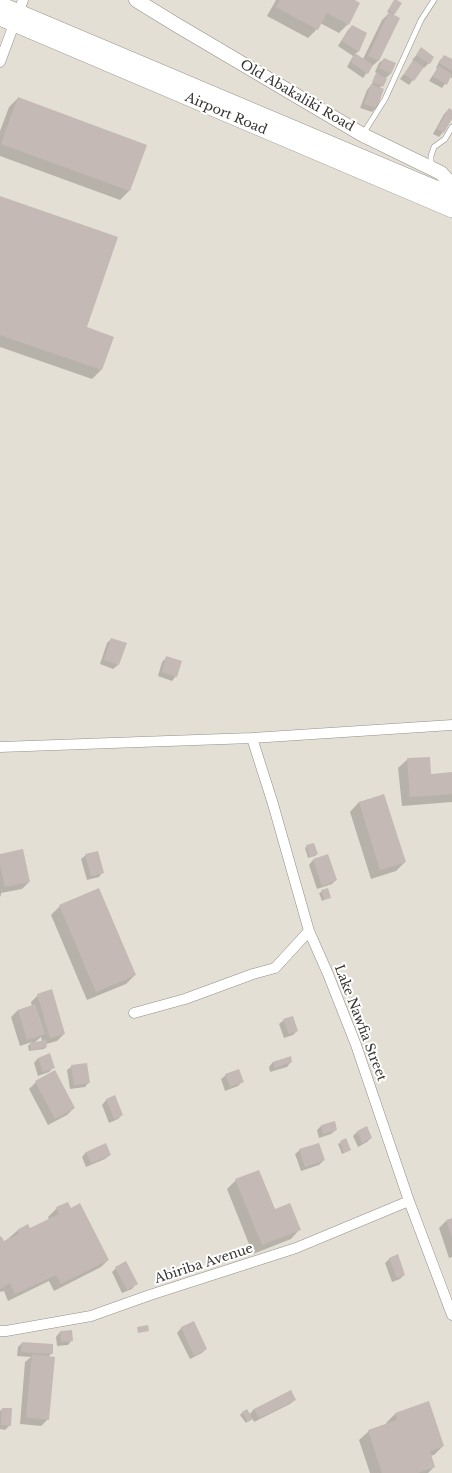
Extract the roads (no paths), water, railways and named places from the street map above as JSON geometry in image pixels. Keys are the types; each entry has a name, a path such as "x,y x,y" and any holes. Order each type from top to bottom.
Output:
{"main road":[{"name":"Old Abakaliki Road","path":"136,0 363,135 441,173 451,184 448,201"},
{"name":"Airport Road","path":"0,4 13,14 448,201"}],"street":[{"path":"0,62 13,14"},
{"path":"0,747 252,738 452,725"},
{"name":"Lake Nawfia Street","path":"252,738 273,804 309,931 356,1045 410,1201 452,1315"},
{"path":"134,1013 185,1000 253,974 275,968 309,931"},
{"name":"Abiriba Avenue","path":"0,1330 6,1331 91,1316 150,1295 296,1248 410,1201"}],"lane":[{"path":"363,135 385,99 421,20 434,0"},
{"path":"431,168 431,156 434,147 445,139 452,126"}]}
